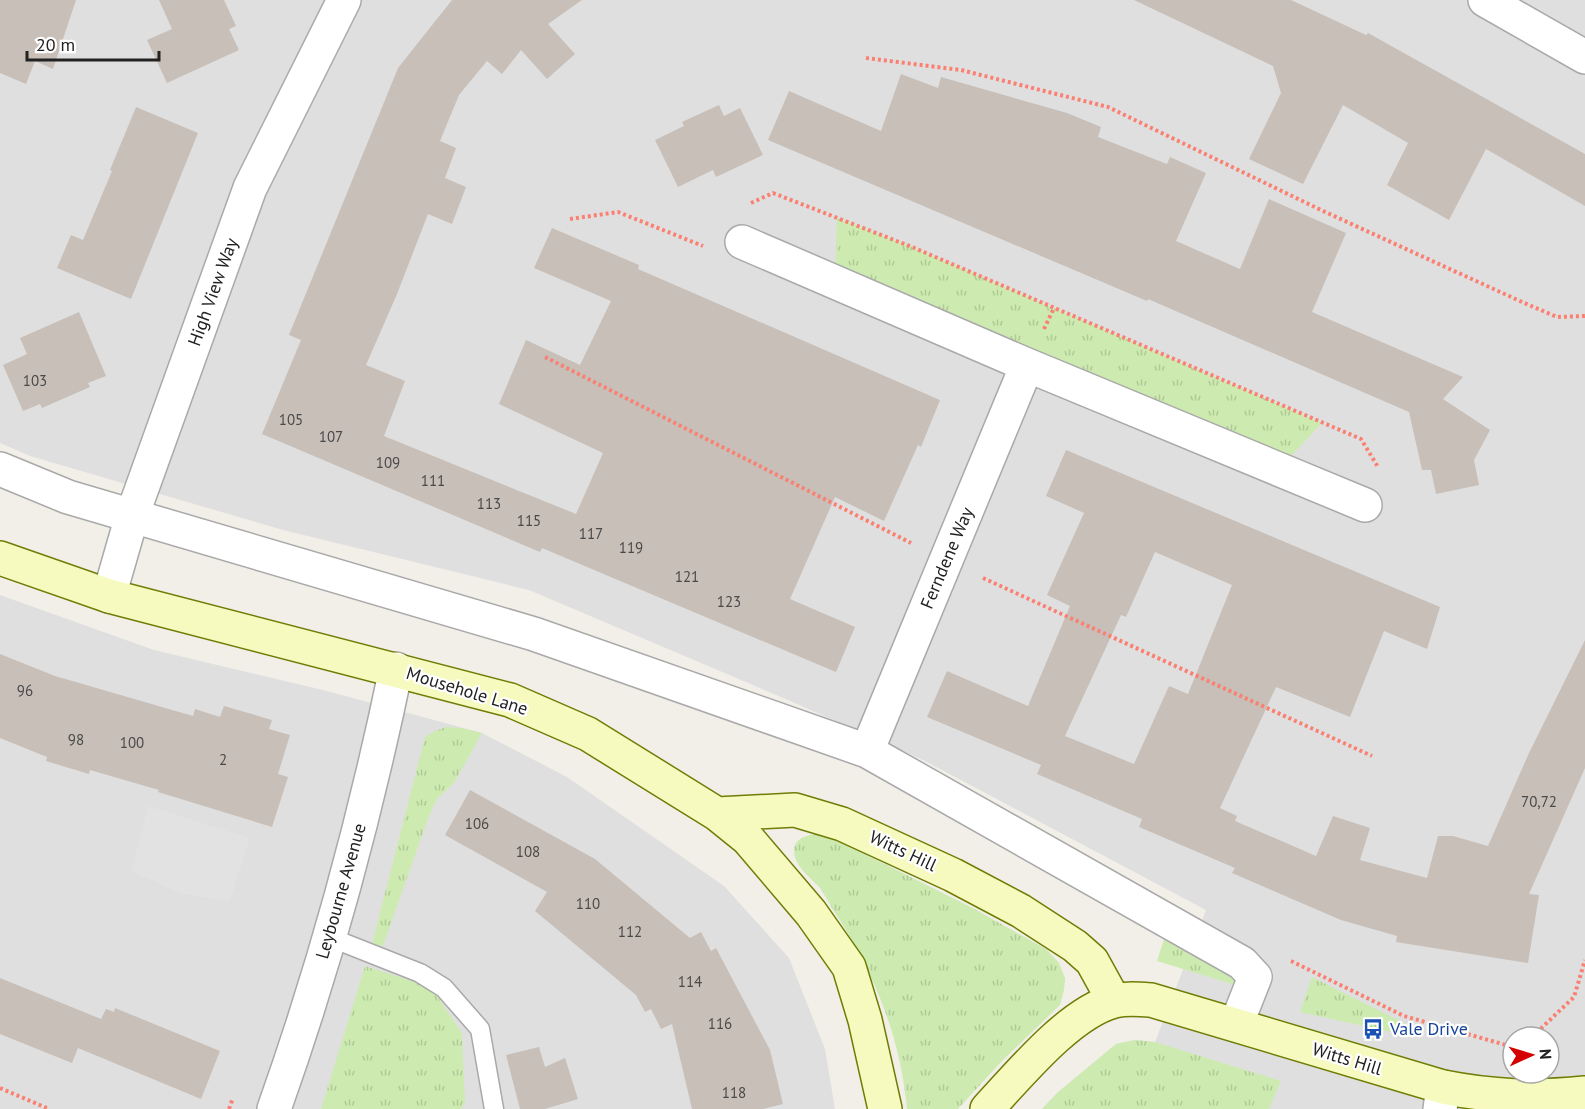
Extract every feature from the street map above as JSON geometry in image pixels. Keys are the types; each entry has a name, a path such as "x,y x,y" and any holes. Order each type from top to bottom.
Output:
{"street":[{"name":"High View Way","path":"109,596 132,516 250,188 344,0"},
{"path":"1485,0 1585,57"},
{"path":"742,242 1027,365 1365,505"},
{"name":"Ferndene Way","path":"867,751 1027,365"},
{"path":"0,469 68,497 534,634 867,751 1242,963 1255,977 1236,1025"},
{"name":"Mousehole Lane","path":"0,558 109,596 510,700 588,734 717,814 748,839 811,913 849,967 866,1020 885,1109"},
{"name":"Leybourne Avenue","path":"274,1109 329,937 375,767 396,669"},
{"name":"Witts Hill","path":"717,814 795,810 842,824 953,875 1021,911 1075,946 1092,961 1114,1001"},
{"name":"Witts Hill","path":"987,1109 1080,1016 1114,1001 1132,999 1151,1000 1236,1025 1442,1098 1483,1095 1557,1096 1585,1093"}],"lane":[{"path":"329,937 420,973 444,988 480,1029 494,1109"}],"path":[{"path":"866,58 961,70 1108,107 1323,211 1522,302 1557,317 1585,316"},
{"path":"743,207 773,193 912,247 1361,439 1378,464 1380,487 1365,505"},
{"path":"570,219 618,212 725,255 742,242"},
{"path":"1545,1025 1574,997 1585,960"},
{"path":"1302,966 1404,1016 1501,1044"},
{"path":"0,1088 50,1109"},
{"path":"229,1109 236,1090"}],"shaded area":[{"path":"0,0 1585,0 1585,1109 1042,1109 1057,1093 1116,1044 1135,1040 1155,1042 1206,910 923,760 529,590 283,530 30,456 0,443"},
{"path":"0,595 154,650 323,690 482,733 567,777 724,886 789,958 825,1049 835,1109 0,1109"},
{"path":"148,806 250,838 230,901 182,894 131,871"}],"green space":[{"path":"837,218 912,247 1322,423 1279,469 835,282"},
{"path":"446,727 482,733 454,783 437,799 427,821 383,946 372,944 425,737"},
{"path":"817,834 832,838 971,907 1046,949 1059,963 1065,978 1060,1005 1001,1062 958,1109 907,1109 891,1029 872,979 847,931 820,888 800,867 795,856 796,843 799,840 805,836"},
{"path":"1164,939 1237,979 1235,985 1157,961"},
{"path":"365,966 431,987 462,1033 465,1103 461,1109 321,1109"},
{"path":"1312,977 1408,1025 1404,1035 1300,1012"},
{"path":"1135,1040 1155,1042 1281,1081 1269,1109 1042,1109 1057,1093 1116,1044"}],"building":[{"path":"0,0 76,0 53,69 35,61 26,84 0,73"},
{"path":"159,0 224,0 236,26 229,29 239,50 167,83 147,40 172,29"},
{"path":"452,0 582,0 548,24 575,54 547,79 521,50 502,74 487,61 459,95 440,141 456,148 445,178 466,187 452,224 428,214 366,365 405,381 384,436 576,514 603,453 499,404 526,340 580,365 611,301 534,268 552,228 639,265 638,269 940,400 921,447 918,445 884,521 835,497 790,599 855,627 836,672 542,548 540,552 262,434 301,340 289,335 398,68"},
{"path":"1134,0 1291,0 1366,35 1368,33 1585,154 1585,206 1486,149 1449,220 1387,185 1408,143 1343,105 1303,184 1249,159 1281,93 1273,66"},
{"path":"901,74 938,88 941,77 1067,113 1101,127 1098,137 1167,164 1170,157 1206,173 1176,241 1240,269 1269,199 1346,233 1312,312 1463,377 1443,399 1490,430 1474,460 1479,485 1436,494 1431,470 1422,470 1409,412 1148,299 1147,301 768,140 789,91 881,131"},
{"path":"719,105 724,116 740,108 763,155 716,177 713,170 678,187 655,140 684,126 682,122"},
{"path":"136,107 198,133 131,299 57,268 71,235 83,240"},
{"path":"79,312 106,376 88,383 90,387 42,408 40,404 23,411 3,365 27,354 20,338"},
{"path":"1066,450 1440,607 1427,649 1384,631 1350,717 1276,687 1220,808 1237,816 1235,821 1316,856 1333,816 1370,828 1360,860 1427,878 1438,836 1453,836 1488,846 1529,753 1585,640 1585,768 1529,894 1539,895 1528,963 1396,942 1397,936 1341,920 1232,873 1235,868 1139,827 1142,819 1037,774 1041,765 927,717 947,671 1028,706 1070,606 1047,595 1084,513 1046,496","holes":["1155,552 1232,585 1188,694 1169,686 1134,764 1065,736 1121,615 1126,617"]},
{"path":"0,654 55,676 193,716 195,709 220,717 224,706 272,720 269,729 290,735 278,774 288,777 272,827 158,792 159,790 90,770 89,774 46,761 47,757 0,738"},
{"path":"470,790 595,859 690,938 701,932 711,951 716,948 770,1050 783,1104 763,1109 692,1109 672,1024 661,1029 651,1009 645,1012 636,995 535,911 547,892 445,835"},
{"path":"0,978 101,1019 106,1009 114,1012 115,1008 220,1051 201,1099 78,1048 72,1063 0,1034"},
{"path":"539,1047 545,1067 565,1058 578,1099 545,1109 520,1109 506,1055"}],"place":[{"name":"Vale Drive","path":"1373,1029"}]}
